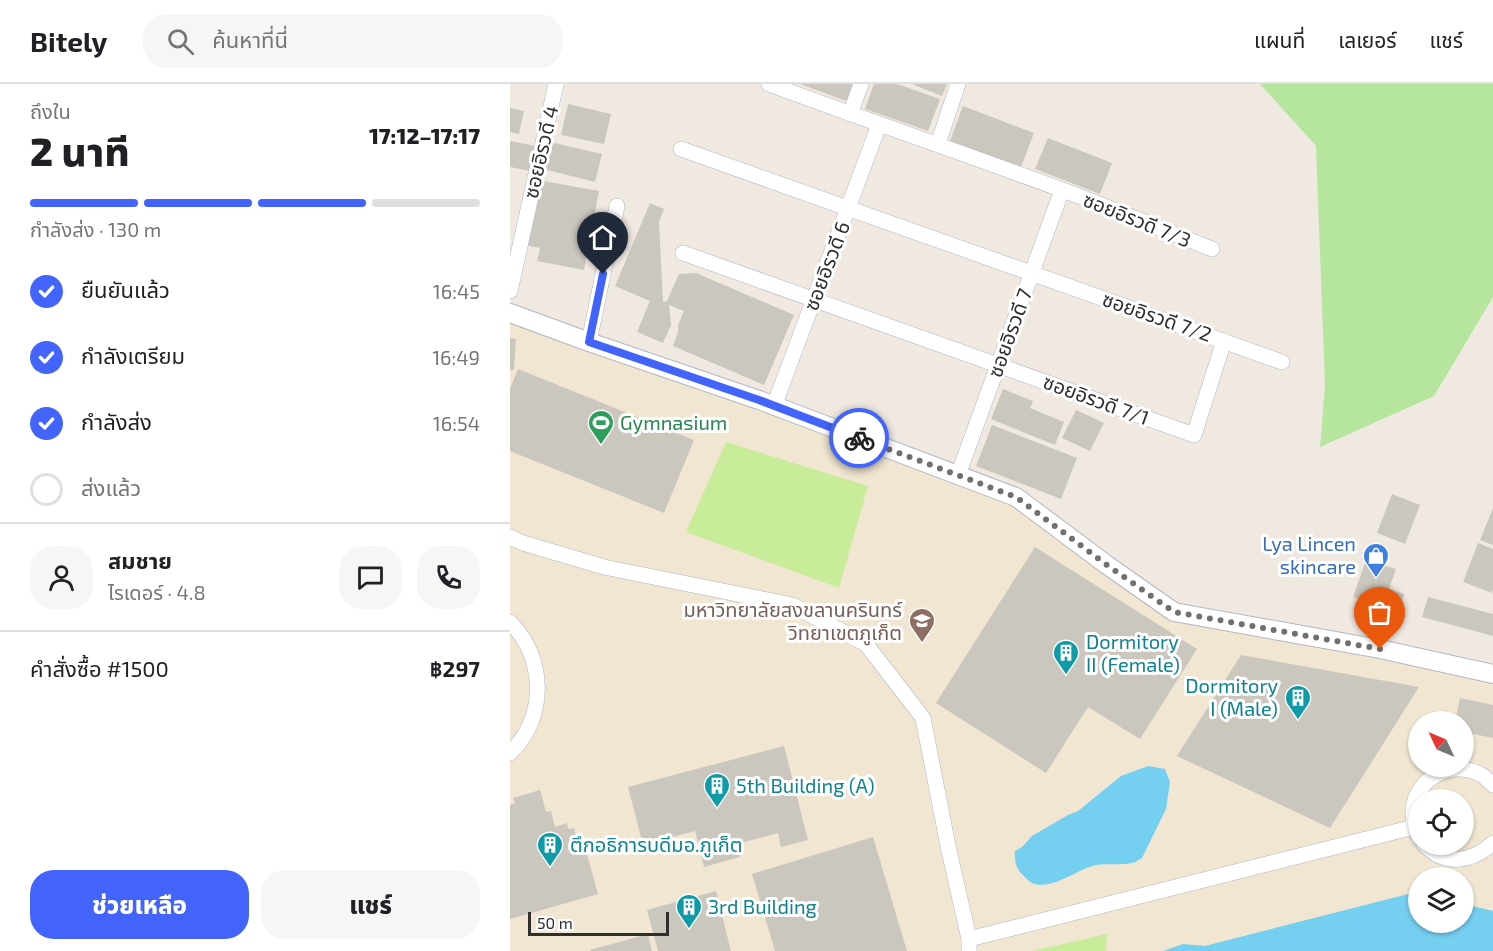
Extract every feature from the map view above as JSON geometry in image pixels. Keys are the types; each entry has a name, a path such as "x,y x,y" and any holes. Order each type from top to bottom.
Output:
{"street":[{"name":"ซอยอิรวดี 4","path":"510,291 556,84"},
{"name":"ซอยอิรวดี 7/3","path":"769,84 1062,190 1212,249"},
{"path":"850,114 861,84"},
{"path":"938,144 958,84"},
{"name":"ซอยอิรวดี 6","path":"774,406 879,125"},
{"name":"ซอยอิรวดี 7/2","path":"681,149 1282,362"},
{"name":"ซอยอิรวดี 7","path":"958,476 1062,190"},
{"path":"589,342 617,206"},
{"name":"ซอยอิรวดี 7/1","path":"683,253 1194,435 1224,341"},
{"path":"510,313 774,406 1016,497 1174,612 1380,649 1493,675"},
{"path":"510,537 604,567 792,605 866,644 923,718 969,945 1408,834"},
{"path":"510,622 522,636 535,663 538,693 536,707 525,735 510,753"},
{"path":"1421,789 1438,773 1453,769 1469,770 1483,776 1493,785"},
{"path":"1438,855 1456,860 1470,858 1483,852 1493,843"}],"shaded area":[{"name":"มหาวิทยาลัยสงขลานครินทร์ วิทยาเขตภูเก็ต","path":"510,314 1016,497 1174,612 1493,676 1493,951 510,951"}],"green space":[{"path":"1260,84 1493,84 1493,297 1434,396 1320,447 1325,386 1316,146"},
{"path":"726,442 868,486 839,588 686,532"},
{"path":"1107,934 1106,951 1032,951"}],"water":[{"path":"1148,766 1165,769 1170,782 1166,809 1142,858 1131,863 1092,866 1064,879 1042,885 1029,881 1019,871 1015,851 1032,836 1078,811 1121,776"},
{"path":"1408,894 1408,933 1474,933 1474,906 1493,911 1493,951 1163,951 1183,944 1205,946"}],"building":[{"path":"800,84 855,84 849,102"},
{"path":"874,84 897,84 940,99 928,131 865,109"},
{"path":"912,84 947,84 942,96"},
{"path":"568,104 611,114 604,144 561,135"},
{"path":"963,106 1034,133 1021,167 950,141"},
{"path":"510,108 524,111 519,134 510,132"},
{"path":"1048,138 1112,163 1100,194 1035,169"},
{"path":"510,141 536,146 530,171 510,167"},
{"path":"550,142 602,154 595,182 543,169"},
{"path":"538,180 599,191 584,270 537,261 540,248 526,245"},
{"path":"650,203 664,209 659,222 663,302 667,301 679,274 696,273 794,315 764,385 673,346 684,311 669,305 671,325 663,343 637,332 650,301 615,286"},
{"path":"510,338 516,339 514,370 510,370"},
{"name":"Gymnasium","path":"518,369 694,440 664,513 510,451 510,389"},
{"path":"1003,389 1033,401 1030,408 1064,422 1055,445 991,419"},
{"path":"1076,410 1104,423 1090,451 1062,438"},
{"path":"992,425 1077,458 1061,499 976,466"},
{"path":"1392,494 1420,505 1405,544 1377,533"},
{"path":"1493,508 1493,545 1480,540"},
{"path":"1478,543 1493,549 1492,593 1463,582"},
{"name":"Dormitory II (Female)","path":"1035,547 1197,649 1140,739 1088,707 1046,773 936,703"},
{"name":"Lya Lincen skincare","path":"1366,560 1396,569 1389,589 1404,594 1399,611 1353,597"},
{"path":"1428,597 1493,614 1493,636 1422,617"},
{"name":"Dormitory I (Male)","path":"1241,655 1419,687 1330,828 1177,756"},
{"path":"1460,698 1493,705 1493,738 1474,734 1474,711 1457,711"},
{"name":"5th Building (A)","path":"784,746 808,840 781,847 778,833 737,844 740,857 704,867 695,831 643,845 628,787"},
{"name":"ตึกอธิการบดีมอ.ภูเก็ต","path":"540,790 546,812 551,811 555,827 567,823 568,829 574,828 577,841 583,840 598,894 510,919 510,805 515,803 513,798"},
{"path":"873,837 907,951 775,951 752,874"},
{"name":"3rd Building","path":"716,891 731,951 658,951 647,910"},
{"path":"648,934 652,951 590,951 590,950"}],"way so far":[{"path":"859,438 1016,497 1174,612 1380,649"}],"place":[{"name":"Gymnasium","path":"601,446"},
{"name":"Lya Lincen skincare","path":"1376,579"},
{"name":"มหาวิทยาลัยสงขลานครินทร์ วิทยาเขตภูเก็ต","path":"922,644"},
{"name":"Dormitory II (Female)","path":"1066,676"},
{"name":"Dormitory I (Male)","path":"1298,721"},
{"name":"5th Building (A)","path":"717,809"},
{"name":"ตึกอธิการบดีมอ.ภูเก็ต","path":"550,868"},
{"name":"3rd Building","path":"689,930"}],"route":[{"path":"603,274 589,342 759,400 859,438"}]}
